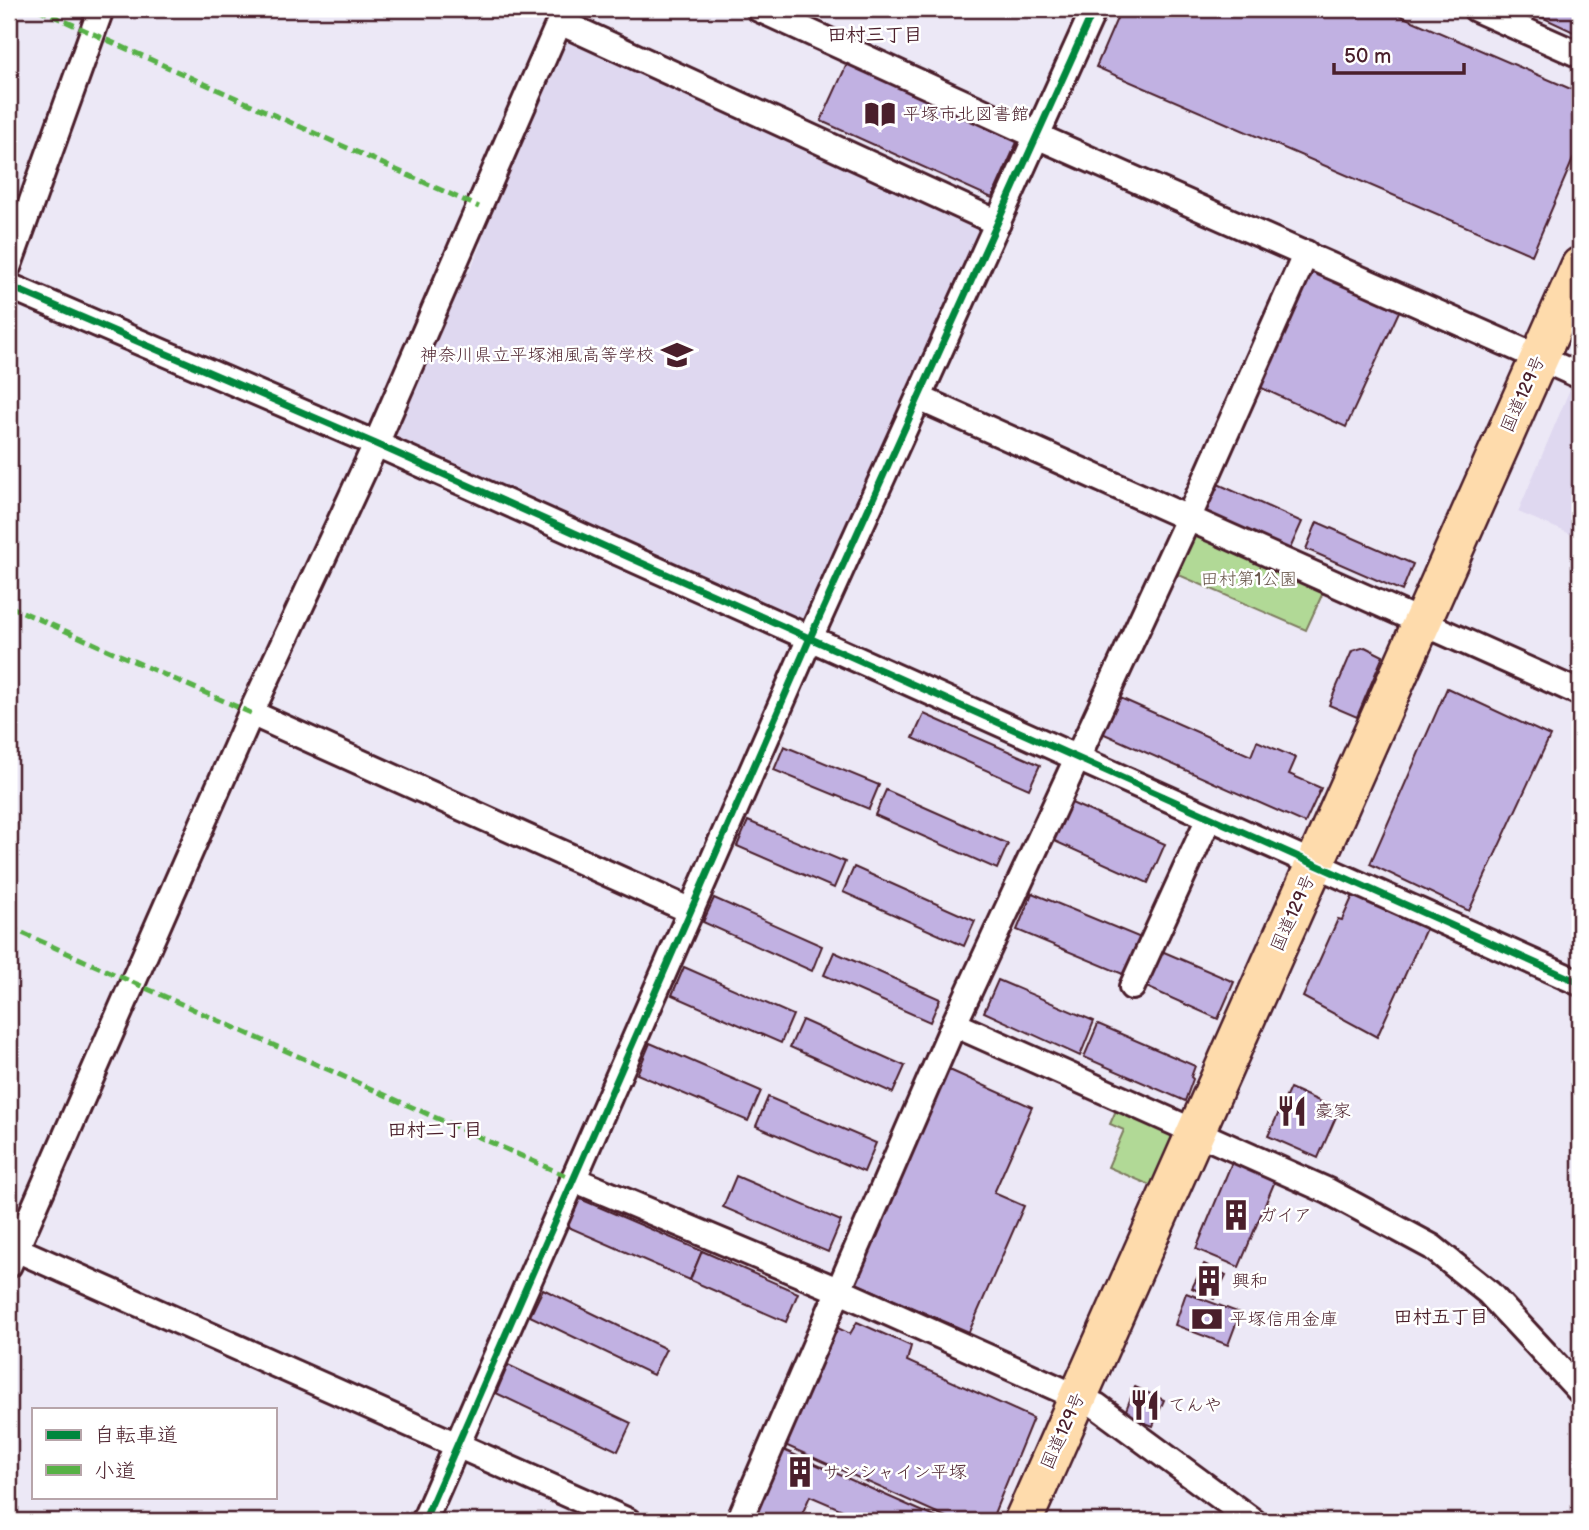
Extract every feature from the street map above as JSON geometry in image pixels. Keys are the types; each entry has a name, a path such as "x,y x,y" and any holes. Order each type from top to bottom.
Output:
{"highway":[{"name":"国道129号","path":"1560,367 1580,265"},
{"name":"国道129号","path":"1023,1521 1087,1402 1432,628 1580,321"},
{"name":"国道129号","path":"1046,1521 1087,1402"}],"street":[{"path":"9,265 102,9"},
{"path":"759,9 1037,136 1560,367"},
{"path":"424,1521 810,638 1094,9"},
{"path":"1476,9 1580,55"},
{"path":"628,1521 11,1253 251,713 376,444 562,15 998,223"},
{"path":"739,1521 954,1024 1188,519 1306,253"},
{"path":"9,286 376,444 1580,983"},
{"path":"919,398 1580,693"},
{"path":"251,713 691,911"},
{"path":"1132,987 1209,818"},
{"path":"954,1024 1328,1191 1432,1247 1489,1293 1580,1391"},
{"path":"573,1179 840,1291 1087,1402 1253,1521"}],"shaded area":[{"name":"神奈川県立平塚湘風高等学校","path":"571,42 984,225 809,620 802,622 391,437 465,271 469,272 482,244 479,239 565,43"},
{"path":"1573,382 1580,385 1580,538 1518,512"}],"green space":[{"name":"田村第1公園","path":"1190,532 1326,586 1306,630 1172,572"},
{"path":"1117,1108 1175,1133 1152,1186 1108,1167 1124,1130 1110,1124"}],"building":[{"path":"1121,9 1385,9 1580,93 1580,143 1532,255 1096,67"},
{"path":"1536,9 1580,9 1580,35 1535,14"},
{"path":"847,64 1018,140 992,198 821,121"},
{"path":"1307,262 1402,305 1346,427 1251,383"},
{"path":"1209,480 1302,522 1289,551 1196,509"},
{"path":"1317,522 1413,564 1402,591 1306,549"},
{"path":"1365,647 1383,656 1357,717 1329,705 1352,651"},
{"path":"1447,688 1550,736 1469,911 1370,864"},
{"path":"1118,697 1251,756 1257,741 1296,758 1289,774 1321,788 1305,823 1102,733"},
{"path":"924,714 1040,765 1029,789 913,738"},
{"path":"784,746 879,785 869,809 774,770"},
{"path":"886,790 1008,844 997,869 875,815"},
{"path":"1067,801 1165,844 1148,883 1050,839"},
{"path":"748,821 845,862 834,888 737,846"},
{"path":"854,867 975,921 964,946 843,892"},
{"path":"1032,893 1141,938 1125,975 1017,930"},
{"path":"1354,893 1428,924 1377,1037 1303,997 1338,919 1342,920"},
{"path":"714,898 822,946 812,971 703,922"},
{"path":"1157,949 1234,982 1218,1019 1142,985"},
{"path":"834,952 940,999 930,1022 824,975"},
{"path":"684,967 793,1015 781,1043 672,995"},
{"path":"998,980 1094,1021 1080,1056 984,1012"},
{"path":"802,1020 905,1066 893,1093 790,1047"},
{"path":"1098,1024 1195,1066 1185,1101 1084,1057"},
{"path":"650,1043 761,1091 748,1121 637,1074"},
{"path":"943,1067 1032,1107 994,1193 1024,1206 969,1332 848,1280"},
{"path":"1290,1088 1339,1110 1318,1158 1268,1136"},
{"path":"768,1097 876,1143 864,1172 756,1126"},
{"name":"ガイア","path":"1232,1162 1275,1181 1239,1267 1196,1249"},
{"path":"736,1176 841,1221 828,1252 723,1207"},
{"path":"578,1198 702,1251 690,1280 566,1226"},
{"path":"702,1251 798,1293 786,1322 690,1280"},
{"name":"興和","path":"1204,1264 1226,1275 1214,1299 1192,1288"},
{"path":"543,1289 666,1349 653,1375 530,1316"},
{"name":"平塚信用金庫","path":"1186,1293 1240,1313 1228,1345 1175,1325"},
{"path":"857,1322 911,1346 907,1361 1033,1418 991,1521 955,1521 785,1445 836,1327 850,1334"},
{"path":"508,1365 631,1423 618,1451 496,1393"},
{"name":"てんや","path":"1135,1387 1164,1400 1153,1426 1132,1418 1126,1410"},
{"name":"サンシャイン平塚","path":"779,1448 944,1521 868,1521 810,1496 799,1521 746,1521"},
{"path":"1145,1515 1159,1521 1142,1521"}],"marked path":[{"path":"38,9 479,207"},
{"path":"9,606 251,713"},
{"path":"9,927 573,1179"}],"cycle path":[{"path":"424,1521 810,638 1094,9"},
{"path":"9,286 376,444 1580,983"}],"place":[{"name":"平塚市北図書館","path":"880,114"},
{"name":"神奈川県立平塚湘風高等学校","path":"677,355"},
{"name":"豪家","path":"1292,1111"},
{"name":"ガイア","path":"1236,1215"},
{"name":"興和","path":"1209,1281"},
{"name":"平塚信用金庫","path":"1207,1319"},
{"name":"てんや","path":"1145,1405"},
{"name":"サンシャイン平塚","path":"800,1472"}],"district":[{"name":"田村三丁目","path":"875,35"},
{"name":"田村二丁目","path":"435,1130"},
{"name":"田村五丁目","path":"1441,1317"}]}
